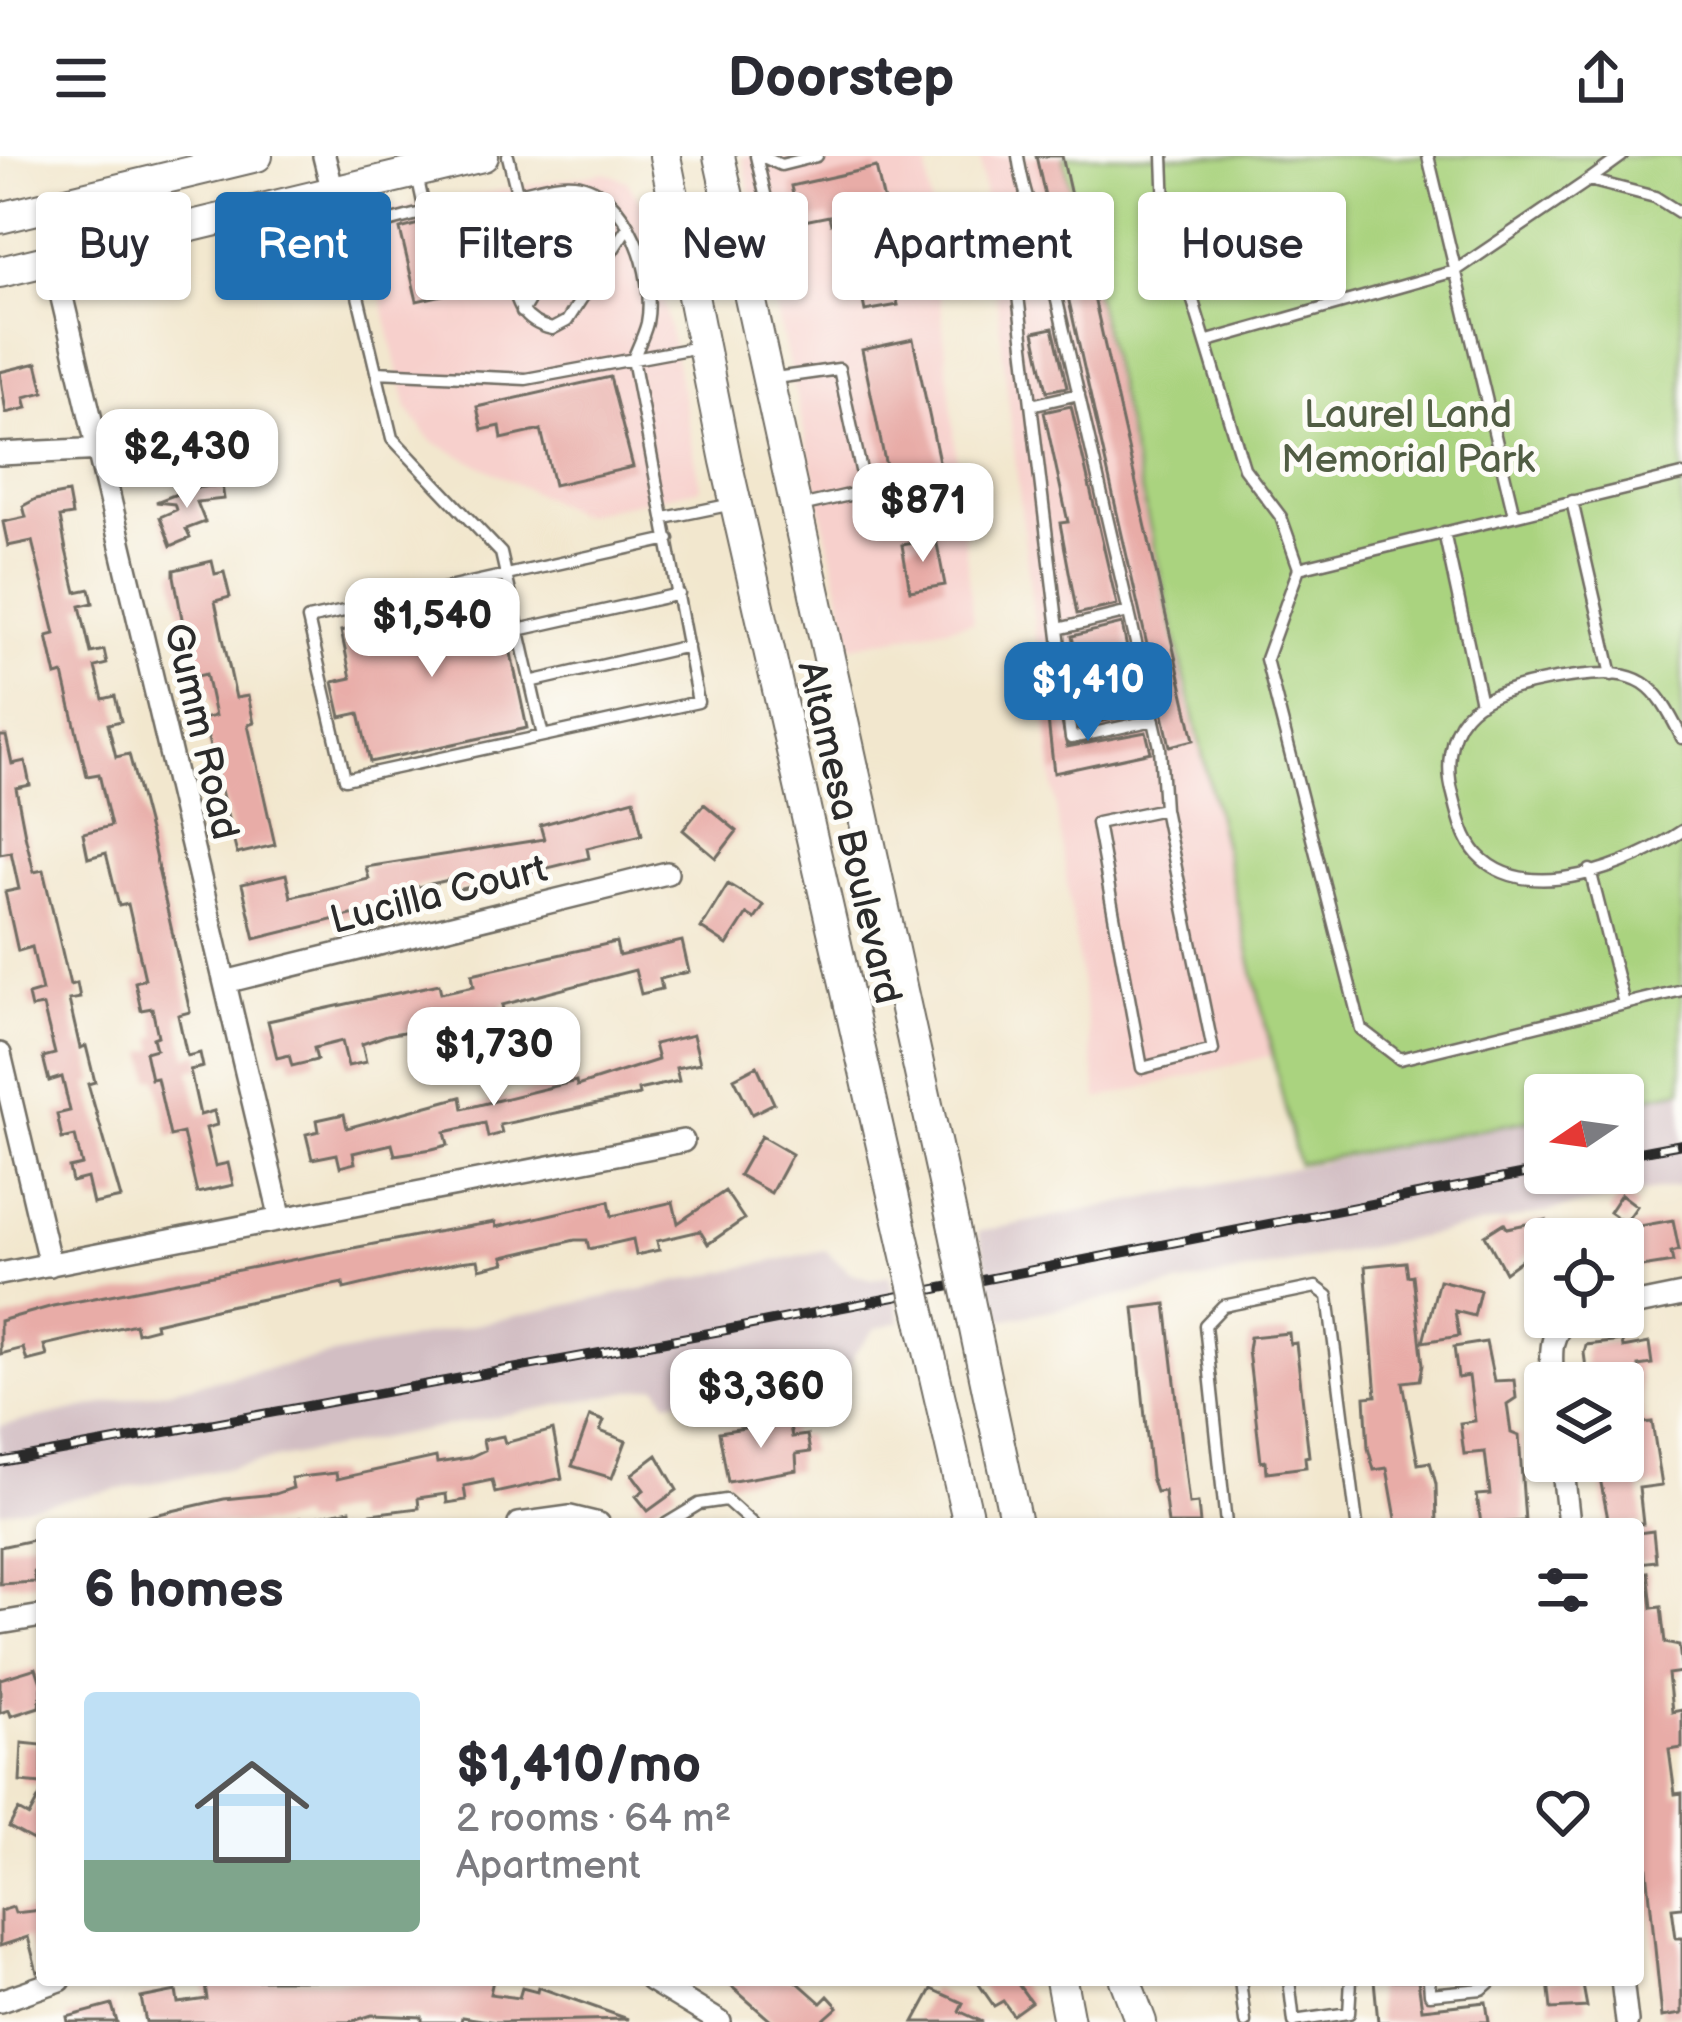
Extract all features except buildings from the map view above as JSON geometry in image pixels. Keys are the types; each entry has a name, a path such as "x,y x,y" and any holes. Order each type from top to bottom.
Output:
{"main road":[{"path":"0,218 256,156"},
{"path":"337,192 483,156"},
{"name":"Altamesa Boulevard","path":"664,156 671,192"},
{"name":"Altamesa Boulevard","path":"728,158 731,192"},
{"path":"0,272 36,264"},
{"name":"Altamesa Boulevard","path":"694,300 968,1518"},
{"name":"Altamesa Boulevard","path":"749,300 1015,1518"},
{"path":"736,503 793,508"},
{"path":"1062,1986 1070,2022"},
{"path":"1127,1986 1142,2022"}],"street":[{"path":"325,156 333,192"},
{"name":"Gumm Road","path":"63,300 281,1220"},
{"path":"0,454 208,444"},
{"name":"Lucilla Court","path":"225,982 667,873"},
{"path":"0,1054 50,1264"},
{"path":"0,1274 682,1141"},
{"path":"1644,1302 1682,1295"},
{"path":"1564,1482 1568,1518"},
{"path":"0,1624 36,1617"},
{"path":"0,2001 44,1986"},
{"path":"660,1986 721,2022"},
{"path":"1623,1986 1627,2022"}],"lane":[{"path":"508,156 518,193 574,183 594,192"},
{"path":"759,156 781,165 817,156"},
{"path":"759,156 766,192"},
{"path":"1018,156 1023,192"},
{"path":"1163,156 1165,209 1244,468 1281,517 1299,568 1266,659 1360,1029 1400,1059 1682,990"},
{"path":"1428,156 1514,515"},
{"path":"1208,341 1455,271 1622,156"},
{"path":"391,220 425,212 417,171"},
{"path":"1589,180 1655,197 1682,214"},
{"path":"550,188 515,254 510,274 522,312 534,324 552,328 567,321 626,228"},
{"path":"615,211 639,257"},
{"path":"359,300 392,438 501,553 542,736"},
{"path":"522,312 529,300"},
{"path":"647,300 647,322 633,359 669,539 698,702 345,779 308,619 669,539"},
{"path":"1019,300 1071,738 1154,720"},
{"path":"1057,300 1154,720 1164,809 1213,1050 1142,1068 1097,823 1164,809"},
{"path":"376,372 461,372 526,379 703,346"},
{"path":"766,380 839,369 864,484 858,493 793,508"},
{"path":"1031,405 1079,394"},
{"path":"1299,568 1682,475"},
{"path":"1572,501 1612,675"},
{"path":"665,518 736,503"},
{"path":"1444,532 1480,703"},
{"path":"518,630 679,594"},
{"path":"1058,628 1129,612"},
{"path":"530,682 688,646"},
{"path":"1064,682 1141,665"},
{"path":"1682,738 1660,694 1643,680 1612,675 1552,680 1480,703 1458,729 1449,781 1465,835 1477,854 1515,875 1541,878 1590,870 1641,856 1682,831"},
{"path":"1590,870 1624,1004"},
{"path":"1225,1518 1205,1325 1223,1306 1316,1287 1328,1296 1356,1518"},
{"path":"675,1518 699,1504 726,1500 746,1518"},
{"path":"1241,1986 1245,2022"},
{"path":"1290,1986 1294,2022 1345,2016 1352,2009 1351,1986"},
{"path":"1429,1986 1430,1994 1485,1986"}],"shaded area":[{"path":"742,156 926,156 930,192 832,192 832,300 941,300 973,622 852,646 774,300 808,300 808,192 750,192"},
{"path":"980,156 1063,156 1071,192 984,192"},
{"path":"605,172 627,181 639,199 639,300 664,300 701,488 579,515 431,441 407,408 382,300 391,300 391,210 415,206 415,300 615,300 615,192 492,192"},
{"path":"997,300 1097,300 1273,1055 1098,1099 1054,794"},
{"path":"1682,1090 1682,1185 1644,1193 1644,1098"},
{"path":"1524,1121 1524,1194 1637,1194 1001,1320 978,1232"},
{"path":"825,1250 849,1272 872,1279 889,1275 901,1321 875,1329 855,1353 847,1375 667,1401 657,1386 0,1512 0,1426"}],"green space":[{"name":"Laurel Land Memorial Park","path":"1063,156 1682,156 1682,1090 1644,1098 1644,1074 1524,1074 1524,1121 1298,1164 1097,300 1114,300 1114,192 1071,192"}],"railway":[{"path":"1644,1151 1682,1144"},
{"path":"0,1462 726,1330 1524,1174"}]}
